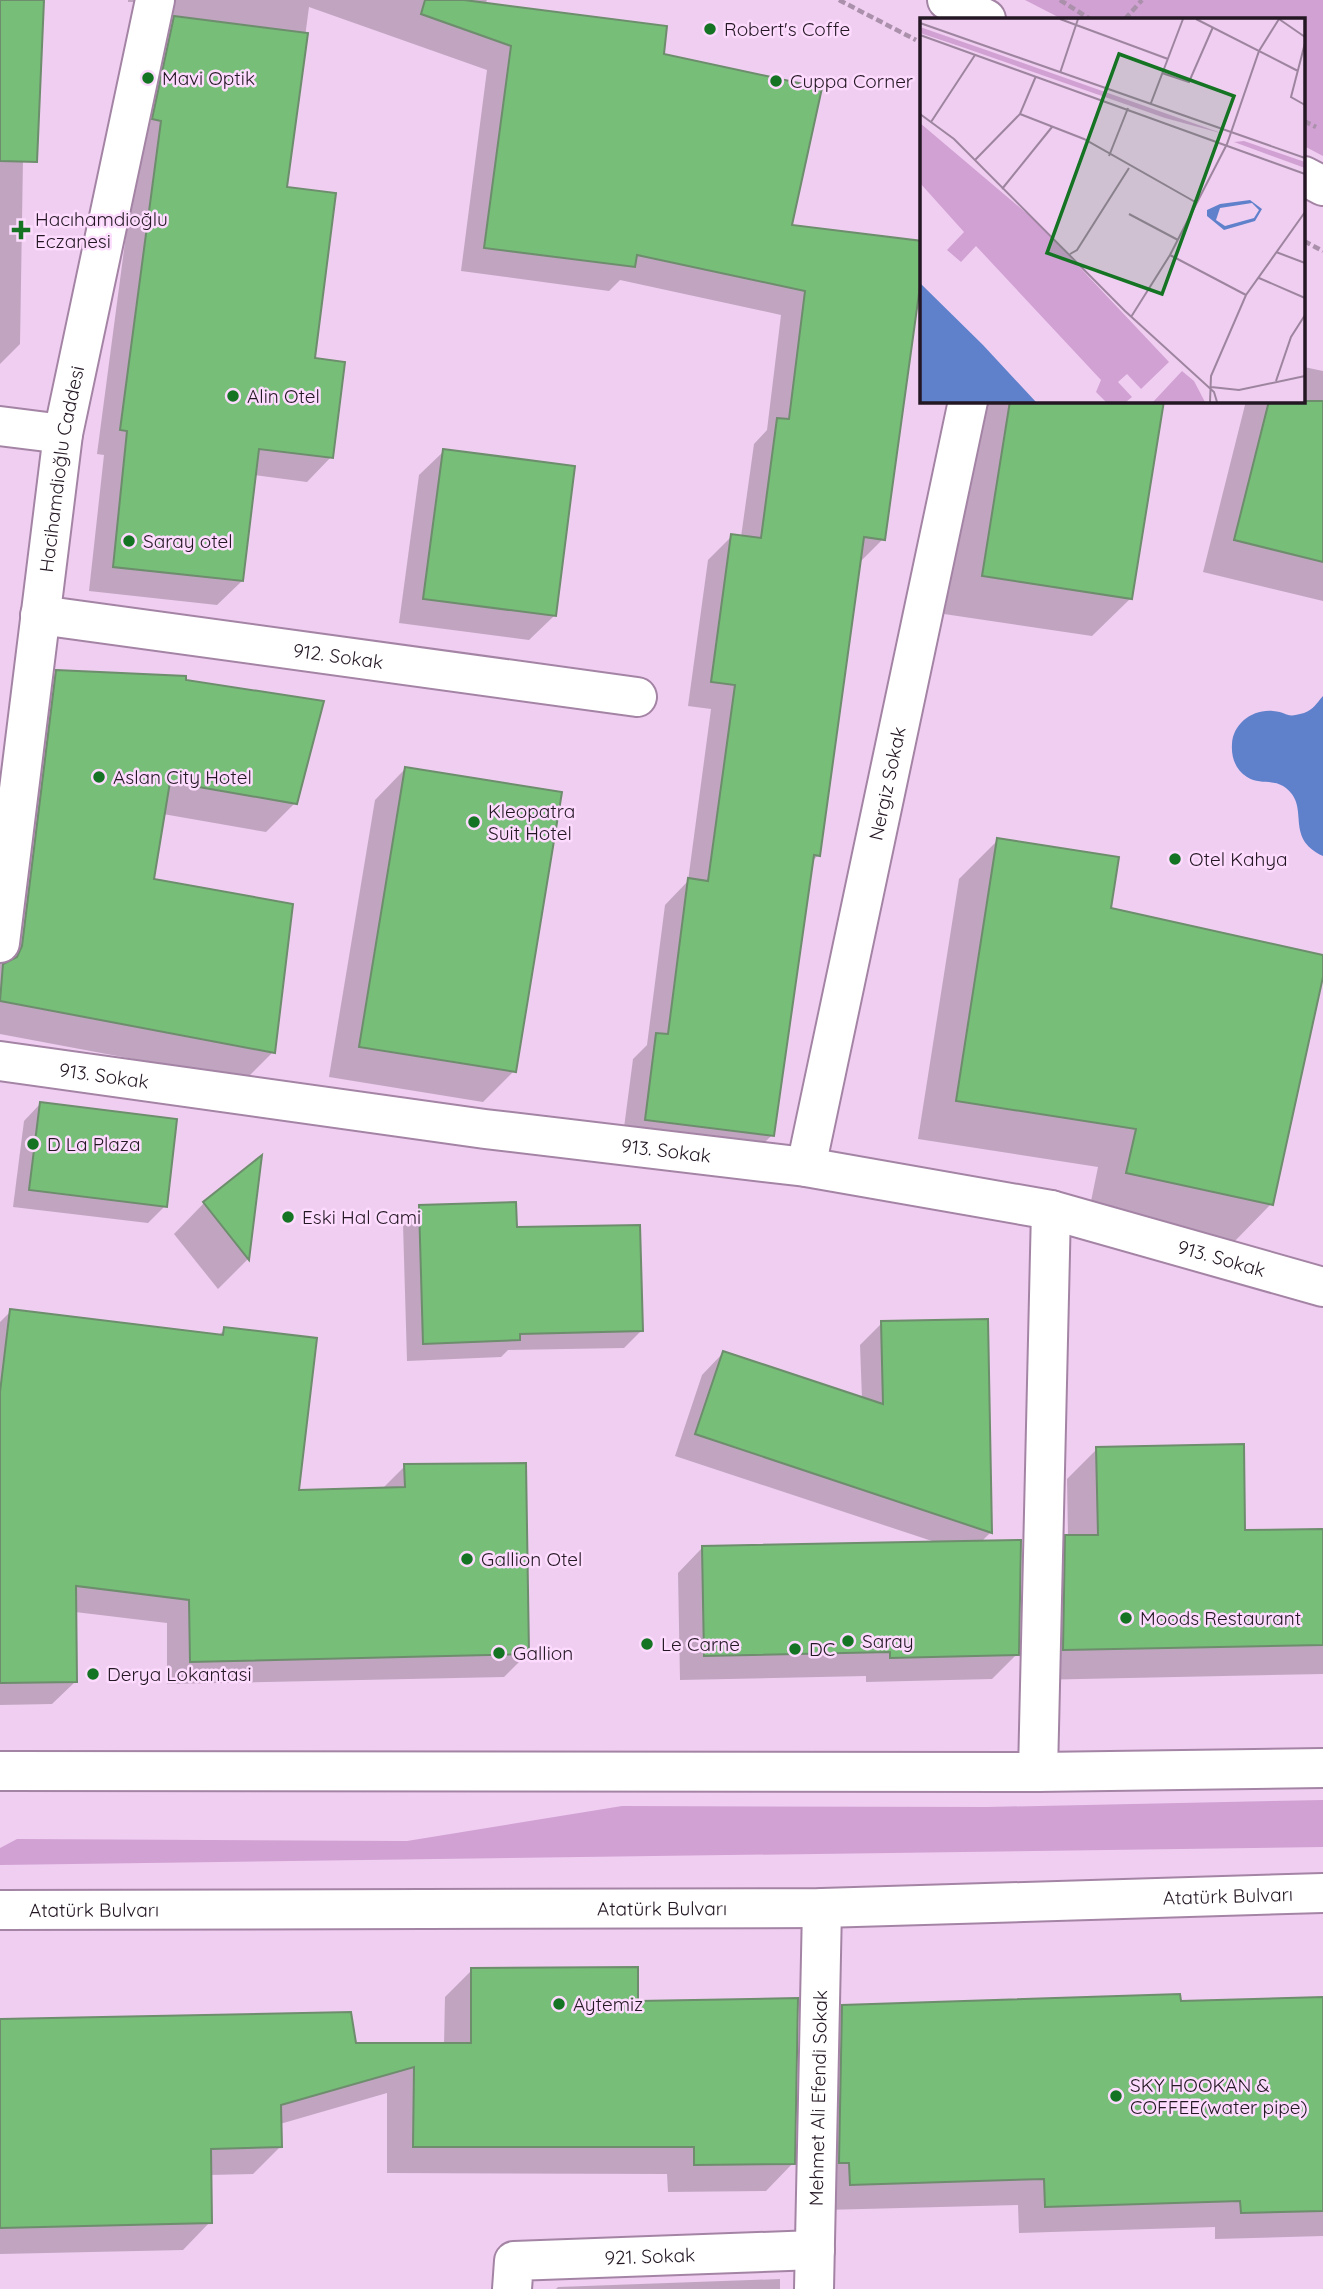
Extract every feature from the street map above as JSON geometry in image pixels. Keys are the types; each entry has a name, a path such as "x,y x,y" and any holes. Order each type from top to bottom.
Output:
{"street":[{"name":"Hacihamdioğlu Caddesi","path":"0,943 63,435 155,0"},
{"path":"947,0 984,18"},
{"path":"1306,177 1323,186"},
{"name":"Nergiz Sokak","path":"806,1167 968,402"},
{"path":"0,426 63,435"},
{"name":"912. Sokak","path":"40,615 637,697"},
{"name":"913. Sokak","path":"0,1061 472,1127 806,1167 1051,1210 1323,1287"},
{"path":"1038,1772 1051,1210"},
{"path":"0,1771 1038,1772 1323,1768"},
{"name":"Atatürk Bulvarı","path":"0,1910 822,1908 1323,1893"},
{"name":"Mehmet Ali Efendi Sokak","path":"814,2289 822,1908"},
{"name":"921. Sokak","path":"512,2289 514,2260 815,2250"}],"path":[{"path":"839,0 920,42"},
{"path":"1060,0 1088,18"},
{"path":"1126,18 1142,0"},
{"path":"1306,242 1323,251"}],"shaded area":[{"path":"1025,0 1323,0 1323,156 1306,147 1306,18 1060,18"},
{"path":"1323,1800 1323,1847 0,1865 0,1848 17,1839 407,1841 622,1806 987,1807"}],"water":[{"path":"1323,696 1323,856 1304,840 1292,794 1279,784 1256,781 1243,774 1233,759 1232,749 1236,730 1251,715 1265,711 1298,715 1313,708"}],"building":[{"path":"0,0 44,0 37,162 0,161"},
{"path":"425,0 464,0 667,26 664,54 822,88 792,225 920,241 920,286 885,540 864,537 820,856 814,855 774,1136 645,1120 656,1033 668,1034 688,878 708,881 735,685 711,682 731,534 761,538 777,418 789,419 805,291 637,255 635,267 484,248 511,46 421,14"},
{"path":"174,16 308,33 287,187 336,193 315,358 345,362 333,458 259,449 243,581 113,567 127,431 120,430 161,121 152,119"},
{"path":"1323,401 1323,562 1234,540 1269,402"},
{"path":"1010,402 1164,402 1132,599 982,576"},
{"path":"443,449 575,466 556,616 423,599"},
{"name":"Aslan City Hotel","path":"56,670 186,676 186,680 324,701 297,804 170,782 154,879 293,904 275,1053 0,1001 3,964 17,957 22,946"},
{"path":"405,767 562,792 516,1072 359,1047"},
{"path":"997,838 1119,857 1111,908 1323,955 1323,977 1273,1205 1126,1173 1136,1129 956,1101"},
{"path":"40,1102 177,1119 167,1207 29,1190"},
{"path":"262,1155 249,1260 203,1202"},
{"path":"516,1202 517,1227 640,1225 643,1331 520,1334 520,1340 423,1344 419,1205"},
{"path":"10,1309 223,1335 224,1327 317,1338 299,1490 405,1487 404,1464 526,1463 529,1654 190,1662 189,1600 76,1586 77,1682 0,1683 0,1392"},
{"path":"988,1319 992,1533 695,1434 723,1351 883,1404 881,1321"},
{"path":"1244,1444 1245,1530 1323,1529 1323,1645 1063,1650 1065,1535 1098,1535 1096,1447"},
{"path":"1021,1540 1019,1655 890,1658 890,1652 704,1656 702,1546"},
{"path":"638,1967 638,2001 798,1998 795,2164 694,2165 694,2147 413,2147 414,2067 281,2105 282,2147 211,2149 212,2223 0,2228 0,2019 351,2012 356,2043 471,2043 471,1968"},
{"path":"1180,1994 1181,2001 1323,1997 1323,2211 1241,2213 1240,2201 1045,2207 1044,2179 850,2185 849,2163 839,2163 842,2005"}],"place":[{"name":"Robert's Coffe","path":"710,29"},
{"name":"Mavi Optik","path":"148,78"},
{"name":"Cuppa Corner","path":"776,81"},
{"name":"Hacıhamdioğlu Eczanesi","path":"21,230"},
{"name":"Alin Otel","path":"233,396"},
{"name":"Saray otel","path":"129,541"},
{"name":"Aslan City Hotel","path":"99,777"},
{"name":"Kleopatra Suit Hotel","path":"474,822"},
{"name":"Otel Kahya","path":"1175,859"},
{"name":"D La Plaza","path":"33,1144"},
{"name":"Eski Hal Cami","path":"288,1217"},
{"name":"Gallion Otel","path":"467,1559"},
{"name":"Moods Restaurant","path":"1126,1618"},
{"name":"Saray","path":"848,1641"},
{"name":"Le Carne","path":"647,1644"},
{"name":"DC","path":"795,1649"},
{"name":"Gallion","path":"499,1653"},
{"name":"Derya Lokantasi","path":"93,1674"},
{"name":"Aytemiz","path":"559,2004"},
{"name":"SKY HOOKAN & COFFEE(water pipe)","path":"1116,2096"}]}
